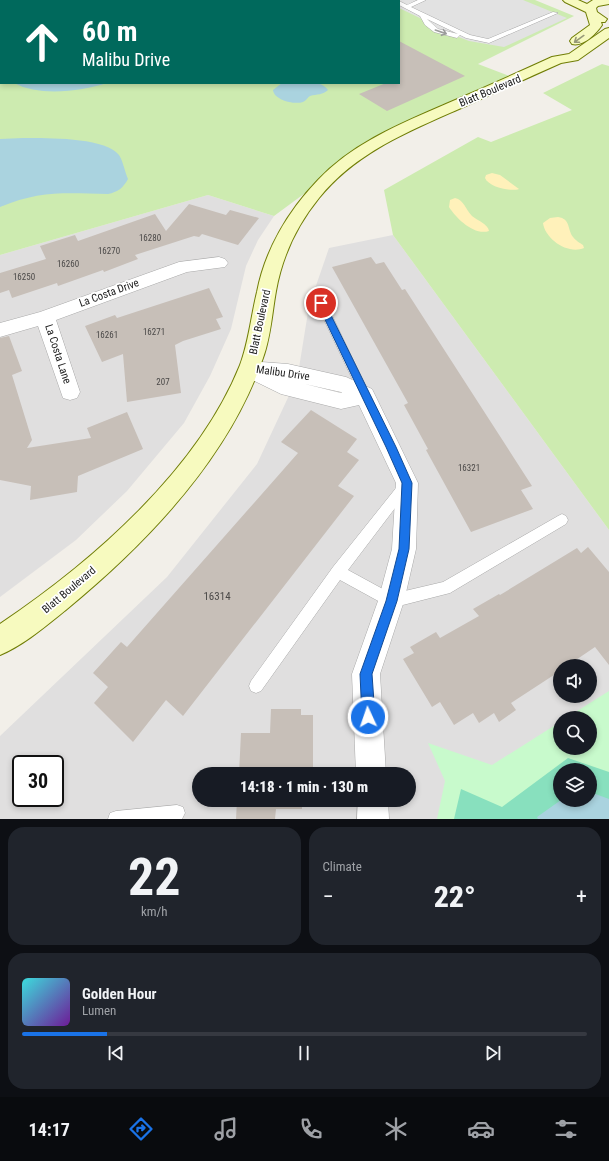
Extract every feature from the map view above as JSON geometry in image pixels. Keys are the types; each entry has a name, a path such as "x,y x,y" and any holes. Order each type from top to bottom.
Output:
{"street":[{"path":"568,0 597,6 609,22"},
{"name":"Blatt Boulevard","path":"557,60 563,51 592,30 596,25 597,6"},
{"name":"Blatt Boulevard","path":"0,641 39,615 82,581 150,515 198,457 221,424 248,369 258,343 265,296 277,254 290,229 306,205 335,171 372,144 397,131 527,75 557,60 573,57 609,32"},
{"name":"La Costa Drive","path":"0,330 45,316 186,266 219,263"},
{"name":"La Costa Lane","path":"45,316 70,392"},
{"name":"Malibu Drive","path":"248,369 281,386 334,399 341,400 365,395"},
{"path":"365,395 407,483 404,549 391,601 366,674 371,767"},
{"path":"372,807 373,819"}],"lane":[{"path":"400,10 423,0"},
{"path":"400,3 423,15 424,21 435,30 451,35 490,41 555,13"},
{"path":"321,303 365,395"},
{"path":"256,686 338,572 407,483"},
{"path":"338,572 391,601 445,588 562,520"},
{"path":"116,819 177,813"}],"shaded area":[{"path":"400,0 523,0 567,18 504,47 469,41 442,32 424,20 400,8"},
{"path":"208,195 274,216 258,240 246,266 231,329 210,376 184,423 127,491 76,540 0,597 0,255"},
{"path":"393,235 609,530 609,819 0,819 0,736 167,577 257,464 292,389 365,395 298,374 309,306 329,248"}],"green space":[{"path":"400,0 535,0 574,16 478,64 517,79 397,131 335,171 274,216 208,195 0,255 0,84 400,84"},
{"path":"602,64 609,66 609,530 393,235 384,190 478,137 491,142 572,110 543,93"},
{"path":"609,691 609,819 437,819 445,781 428,743 492,765 553,726 553,755 597,755 597,711 577,711 590,703 597,703 597,699"},
{"path":"568,758 583,763 561,763"},
{"path":"597,768 609,772 609,819 454,819 461,789 502,807 553,769 553,807 597,807"}],"sand":[{"path":"492,173 500,175 519,189 510,190 491,184 485,178 486,175"},
{"path":"455,198 463,203 472,216 485,224 489,231 477,231 461,221 449,207 450,200"},
{"path":"558,217 567,222 571,234 583,245 584,248 578,250 565,247 558,244 548,235 543,223 550,218"}],"water":[{"path":"16,84 104,84 60,91 36,90"},
{"path":"281,84 319,84 328,90 322,94 310,96 303,102 295,103 285,101 277,97 273,90"},
{"path":"23,138 74,140 101,145 112,149 122,160 128,179 120,189 108,194 66,193 41,195 0,207 0,139"},
{"path":"597,795 609,799 609,819 538,819 537,817 553,806 553,807 597,807"}],"building":[{"path":"400,42 465,76 387,111 359,94 384,84 400,84"},
{"path":"189,204 226,215 230,210 259,218 238,245 202,234 199,237 194,236 135,255 138,259 104,272 103,270 58,286 57,283 12,298 9,290 0,293 0,273 46,259 40,246 75,235 78,241 155,214 166,231"},
{"path":"371,257 376,264 384,262 402,290 405,289 532,486 521,490 533,509 471,532 426,450 428,449 404,405 408,403 332,267"},
{"path":"209,288 223,317 216,319 221,329 175,345 181,393 127,402 123,354 102,362 85,326 115,315 117,318"},
{"path":"9,336 22,371 12,375 32,440 27,448 91,438 87,428 127,412 143,449 78,476 77,492 30,500 31,486 0,480 0,338"},
{"path":"311,410 357,439 347,452 359,460 338,486 354,496 183,716 166,700 133,742 94,703 108,687 93,673 121,642 127,647 298,453 281,442"},
{"path":"588,547 609,572 609,665 595,647 577,659 553,659 553,676 511,703 516,710 499,722 494,713 479,723 473,713 454,725 440,702 432,707 403,659 414,653 410,647 436,632 440,638 479,616 473,609 499,594 500,595 577,548 581,553"},
{"path":"271,709 301,709 301,715 313,715 313,767 239,767 241,733 270,733"},
{"path":"237,807 302,807 302,809 276,809 275,819 236,819"}],"route":[{"path":"321,303 407,483 404,549 391,601 366,674 368,717"}]}
